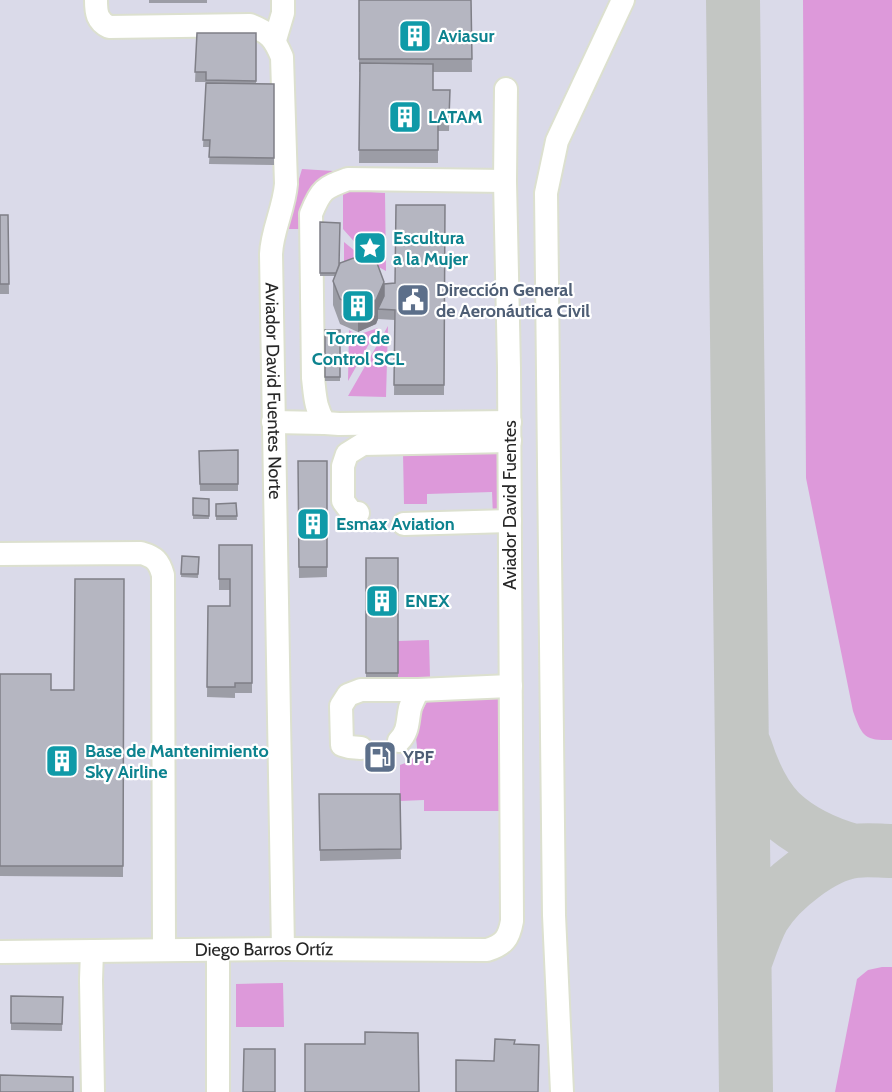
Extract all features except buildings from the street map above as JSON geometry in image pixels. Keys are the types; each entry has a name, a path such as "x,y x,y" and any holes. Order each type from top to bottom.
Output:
{"street":[{"path":"96,0 96,16 109,27 250,25 264,30 275,40 283,13 283,0"},
{"path":"562,1092 554,915 546,193 557,141 623,0"},
{"name":"Aviador David Fuentes Norte","path":"275,40 282,57 286,184 285,196 271,244 282,422 283,949"},
{"name":"Aviador David Fuentes","path":"506,89 513,921"},
{"path":"325,423 318,413 315,402 313,378 310,226 311,214 321,193 328,187 348,179 505,181"},
{"path":"282,422 306,417 315,402"},
{"path":"282,422 510,431"},
{"path":"358,513 352,513 343,501 343,466 347,454 363,444 510,431"},
{"path":"404,524 510,521"},
{"path":"0,554 141,553 152,556 160,565 163,575 164,950"},
{"path":"361,748 342,745 341,706 348,695 361,690 511,686"},
{"path":"399,741 405,735 411,706 418,690"},
{"name":"Diego Barros Ortíz","path":"0,952 283,949 487,950 505,940 513,921"},
{"path":"218,950 218,1092"},
{"path":"92,951 93,1092"}],"shaded area":[{"path":"803,0 892,0 892,740 875,739 865,735 853,711 806,478"},
{"path":"302,169 349,172 305,229 288,229 289,212"},
{"path":"343,190 385,193 386,271 375,265 343,229"},
{"path":"344,242 371,264 344,274"},
{"path":"388,326 386,397 348,396"},
{"path":"378,328 348,381 349,330 357,335"},
{"path":"496,451 499,457 498,508 493,516 492,492 427,494 427,504 404,504 403,453"},
{"path":"429,640 430,677 398,677 398,641"},
{"path":"502,697 501,811 424,811 424,800 400,801 400,765 408,762 416,754 416,725 429,698"},
{"path":"892,967 892,1092 835,1092 857,979 868,970"},
{"path":"283,983 284,1027 236,1027 236,984"}],"taxiway":[{"path":"733,0 746,1092"},
{"path":"745,747 768,798 780,812 815,836 854,851"},
{"path":"746,959 763,917 780,895 803,875 816,866 843,854 864,850 892,851"}],"place":[{"name":"Aviasur","path":"415,36"},
{"name":"LATAM","path":"405,117"},
{"name":"Escultura a la Mujer","path":"370,248"},
{"name":"Dirección General de Aeronáutica Civil","path":"413,300"},
{"name":"Torre de Control SCL","path":"358,306"},
{"name":"Esmax Aviation","path":"313,524"},
{"name":"ENEX","path":"382,601"},
{"name":"YPF","path":"380,757"},
{"name":"Base de Mantenimiento Sky Airline","path":"62,761"}]}
